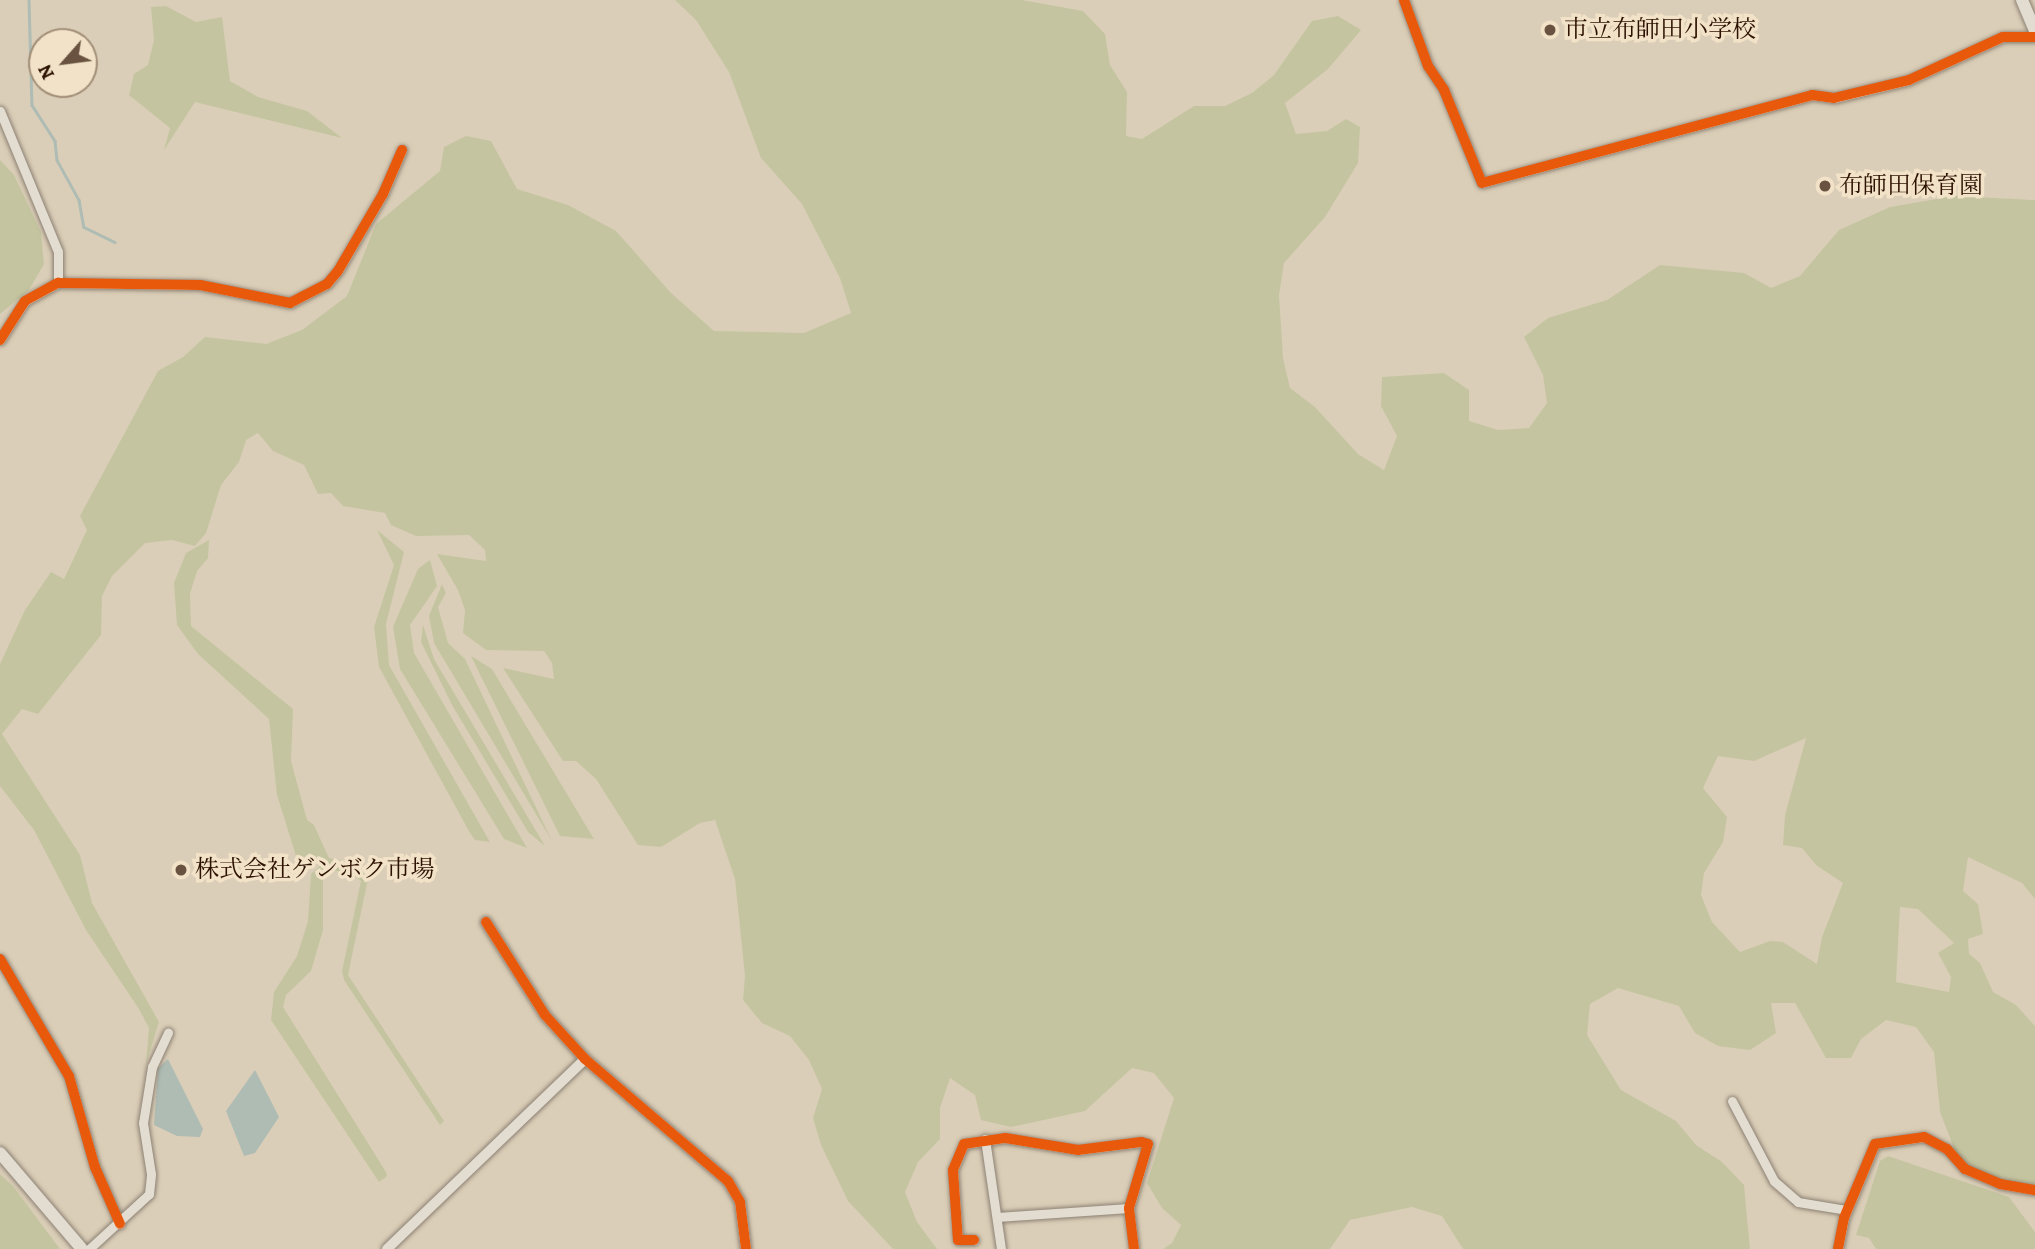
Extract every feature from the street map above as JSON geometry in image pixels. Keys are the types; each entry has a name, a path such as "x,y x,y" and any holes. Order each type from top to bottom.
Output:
{"main road":[{"path":"2022,0 2035,31"},
{"path":"0,1153 82,1249"}],"street":[{"path":"1404,0 1428,66 1444,90 1482,183 1811,95 1834,98 1909,80 2003,37 2035,37"},
{"path":"0,111 58,252 58,283"},
{"path":"0,340 25,301 58,283 200,285 290,303 327,284 338,271 383,194 402,150"},
{"path":"486,922 545,1016 585,1059 728,1181 740,1202 746,1249"},
{"path":"0,959 69,1076 95,1167 120,1224"},
{"path":"89,1249 142,1204 151,1188 143,1123 152,1067 168,1032"},
{"path":"387,1249 585,1059"},
{"path":"1732,1101 1774,1181 1798,1202 1847,1210"},
{"path":"1838,1249 1847,1210 1875,1144 1924,1136 1947,1149 1965,1169 2000,1184 2035,1190"},
{"path":"985,1139 1000,1249"},
{"path":"974,1240 958,1240 953,1170 964,1144 985,1139 1077,1150 1148,1144 1129,1208 1134,1249"},
{"path":"997,1217 1129,1208"}],"green space":[{"path":"675,0 1022,0 1083,11 1105,34 1110,65 1127,92 1126,136 1142,139 1194,106 1225,106 1252,93 1274,75 1312,21 1338,16 1361,30 1328,69 1285,103 1296,134 1327,131 1346,119 1360,127 1358,163 1325,217 1284,263 1279,295 1283,358 1290,388 1315,407 1358,454 1384,470 1397,436 1381,406 1382,377 1444,373 1469,390 1469,421 1498,430 1529,428 1547,403 1543,375 1524,337 1548,318 1607,300 1660,265 1744,273 1771,288 1800,276 1839,230 1890,207 1954,196 2035,200 2035,899 2022,883 1968,857 1963,891 1978,904 1983,934 1968,939 1969,954 1980,963 1993,992 2016,1005 2035,1026 2035,1187 2004,1181 1967,1166 1955,1151 1940,1112 1934,1052 1916,1027 1886,1020 1861,1039 1851,1058 1826,1058 1795,1003 1771,1003 1776,1033 1750,1050 1718,1046 1695,1033 1679,1006 1618,988 1590,1004 1587,1035 1621,1090 1676,1121 1696,1145 1722,1162 1744,1185 1750,1249 1463,1249 1442,1216 1412,1207 1350,1220 1330,1249 1163,1249 1172,1243 1181,1225 1162,1208 1147,1183 1174,1098 1154,1073 1132,1068 1085,1111 1011,1127 981,1120 975,1095 950,1078 940,1108 940,1139 918,1162 905,1192 917,1222 937,1249 893,1249 848,1201 821,1145 813,1118 822,1089 809,1060 790,1036 762,1023 743,1000 745,976 735,879 715,820 700,823 661,847 638,845 596,779 576,761 563,761 503,668 554,679 552,663 544,651 486,650 463,633 465,610 458,590 437,554 486,561 485,550 469,535 416,536 391,525 385,513 343,506 331,493 318,494 304,465 273,451 258,433 246,440 239,462 221,485 206,533 195,546 172,540 145,543 112,576 102,596 101,635 38,714 22,709 2,734 80,855 92,903 159,1022 146,1064 149,1028 86,930 34,830 0,786 0,664 25,610 51,572 64,579 87,530 80,516 158,371 183,357 205,337 266,344 302,330 347,296 376,224 440,171 444,147 466,136 491,141 517,189 568,205 616,231 671,293 714,331 804,333 851,313 840,278 802,204 761,158 729,72 696,20","holes":["1806,738 1785,815 1783,845 1802,848 1816,865 1843,883 1822,937 1817,964 1783,942 1770,941 1740,952 1712,922 1701,895 1704,873 1723,842 1727,817 1703,788 1718,756 1754,761","1900,907 1918,909 1954,943 1938,953 1951,977 1949,992 1896,982"]},
{"path":"166,6 196,22 222,17 230,81 258,97 307,111 342,138 195,102 164,150 170,128 129,95 134,74 148,65 154,40 151,7"},
{"path":"0,160 14,175 41,232 44,264 29,290 0,314"},
{"path":"377,530 404,552 386,624 389,665 490,842 475,840 470,833 379,667 374,627 394,565"},
{"path":"209,540 208,558 197,571 190,594 191,626 293,709 291,761 307,820 314,825 329,858 359,864 368,879 348,975 444,1121 440,1125 344,980 342,971 361,881 348,871 323,871 323,930 311,971 286,995 283,1007 386,1172 387,1176 379,1182 271,1020 274,992 297,956 308,921 311,874 324,862 320,856 304,869 297,859 277,795 269,719 198,654 177,625 174,583 186,553"},
{"path":"430,560 437,586 410,625 414,653 527,848 504,839 400,669 393,627 418,569"},
{"path":"442,584 446,593 438,607 448,643 465,659 552,841 434,643 429,616"},
{"path":"423,625 434,659 545,846 528,832 452,705 421,642"},
{"path":"471,656 492,669 594,839 560,836"},
{"path":"1888,1156 2009,1197 2035,1232 2035,1249 1876,1249 1869,1238 1856,1235 1880,1161"},
{"path":"0,1174 13,1186 60,1249 0,1249"}],"shaded area":[{"path":"168,1059 203,1129 200,1137 177,1136 154,1125 158,1068"},
{"path":"255,1070 279,1117 255,1153 244,1156 226,1111"}],"waterway":[{"path":"29,0 32,105 55,141 57,160 79,200 84,227 115,242"}],"cycle path":[{"path":"1404,0 1428,66 1444,90 1482,183 1812,95 1834,98 1909,80 2003,37 2035,37"},
{"path":"0,340 25,301 58,283 200,285 290,303 327,284 338,271 383,194 402,150"},
{"path":"486,922 545,1015 585,1059 728,1181 740,1202 746,1249"},
{"path":"0,959 69,1076 95,1167 120,1224"},
{"path":"1838,1249 1844,1218 1875,1144 1924,1137 1947,1149 1965,1169 2000,1184 2035,1190"},
{"path":"974,1240 958,1240 953,1170 964,1144 1005,1138 1078,1150 1141,1142 1148,1144 1129,1208 1134,1249"}],"place":[{"name":"市立布師田小学校","path":"1550,30"},
{"name":"布師田保育園","path":"1825,186"},
{"name":"株式会社ゲンボク市場","path":"181,870"}]}
